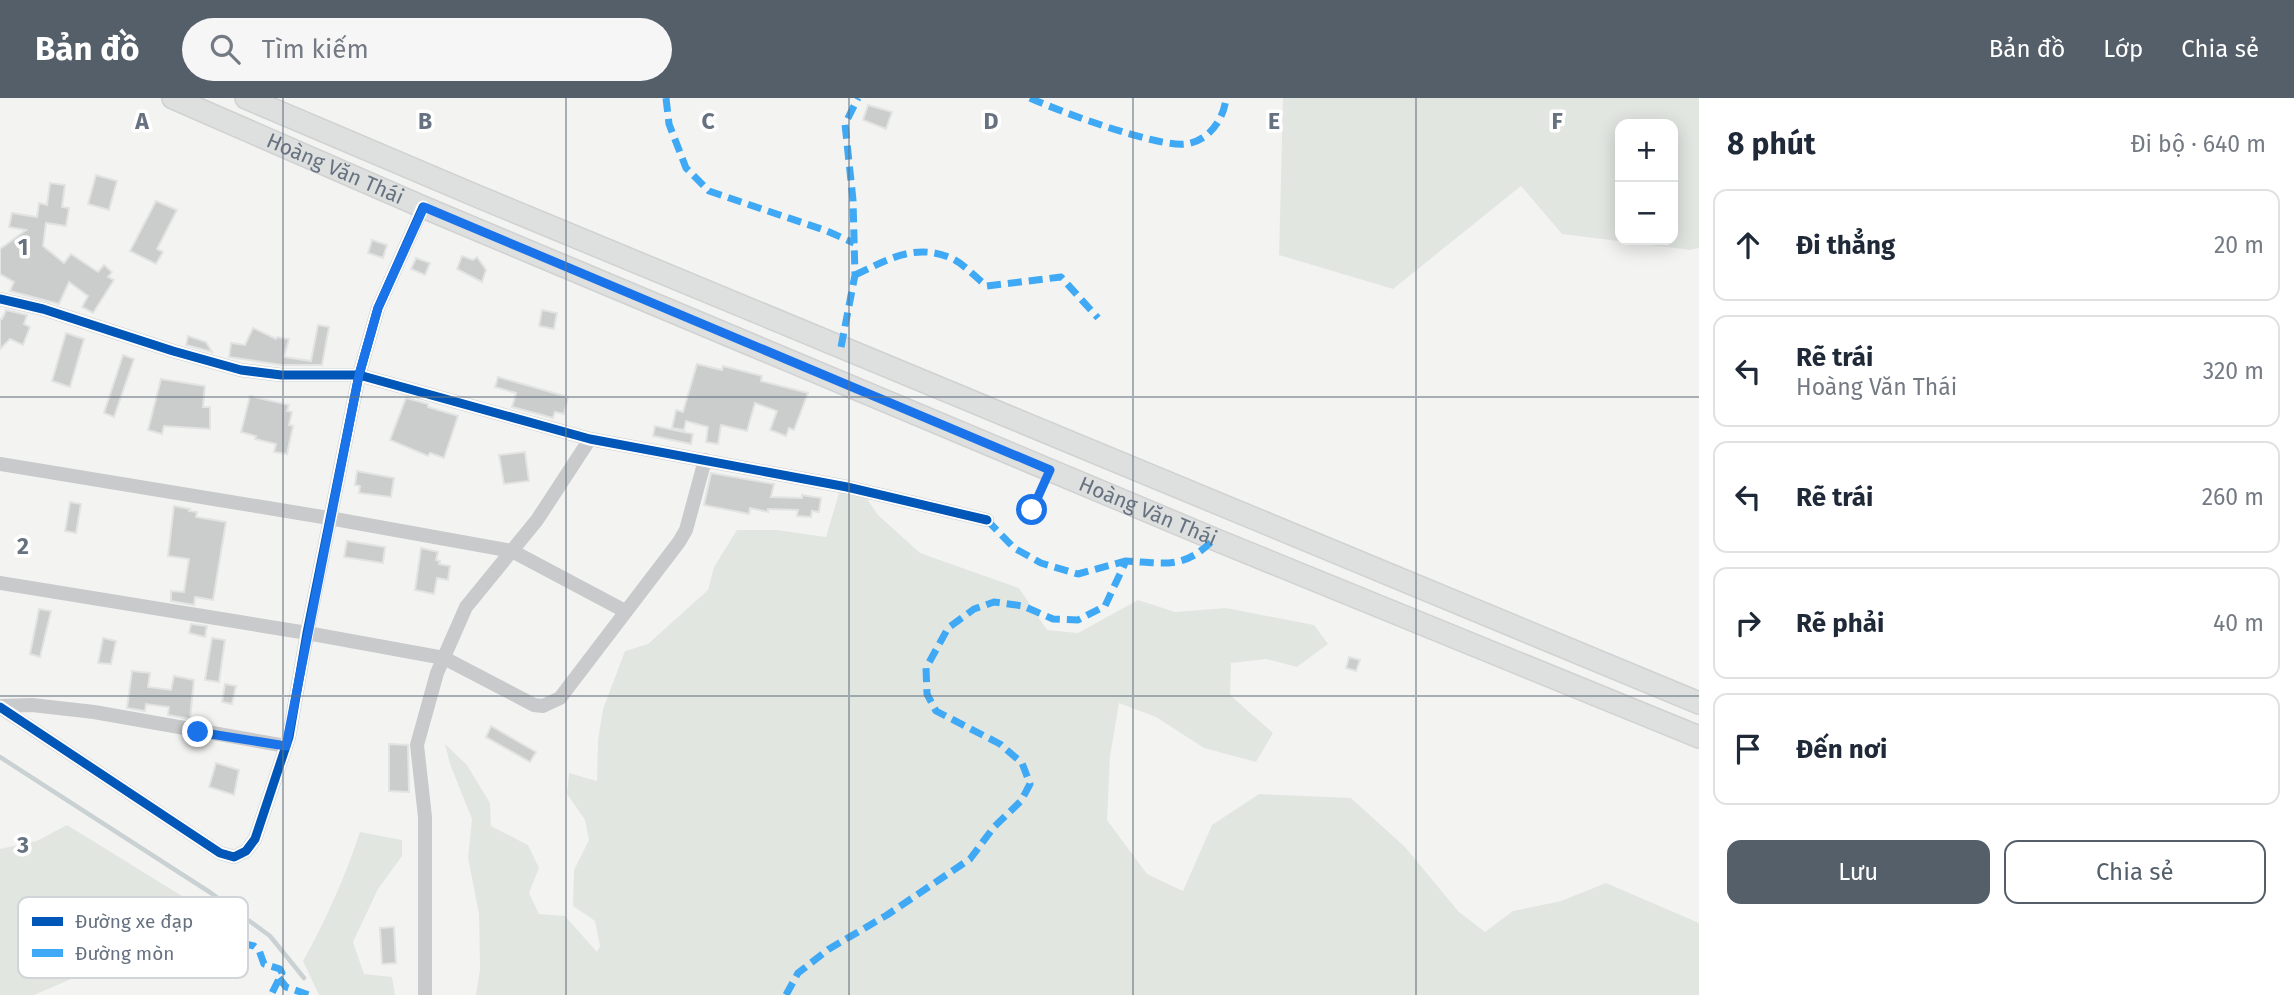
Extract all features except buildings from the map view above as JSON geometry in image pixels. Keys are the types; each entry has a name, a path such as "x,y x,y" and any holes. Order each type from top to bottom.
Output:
{"main road":[{"name":"Hoàng Văn Thái","path":"173,98 424,207 1050,470 1699,737"},
{"name":"Hoàng Văn Thái","path":"246,98 435,179 1699,703"},
{"path":"424,207 435,179"}],"street":[{"path":"0,706 220,853 233,857 246,851 255,839 286,746 359,375 378,308 424,207"},
{"path":"0,299 43,309 241,370 281,375 359,375 590,439 847,487 987,520"},
{"path":"425,995 425,817 416,745 444,659 466,607 537,520 590,439"},
{"path":"0,583 307,633 444,659 534,705 543,706 560,698 686,530 705,460"},
{"path":"0,464 512,551 625,611"},
{"path":"0,706 32,705 94,712 286,746"}],"lane":[{"path":"1032,510 1050,470"}],"shaded area":[{"path":"1283,98 1699,98 1699,248 1690,250 1650,245 1678,245 1678,119 1615,119 1615,241 1562,234 1521,186 1393,289 1279,255"},
{"path":"862,491 878,515 920,553 1019,588 1047,630 1078,633 1138,600 1175,612 1226,608 1314,625 1328,644 1297,667 1266,659 1231,663 1230,695 1273,733 1256,762 1204,748 1156,717 1119,703 1110,757 1107,820 1147,874 1183,891 1212,825 1259,794 1351,798 1405,847 1459,912 1485,932 1513,911 1561,901 1606,883 1699,923 1699,995 476,995 480,969 479,914 468,858 472,819 445,744 467,765 490,803 491,826 528,845 539,868 529,893 539,914 565,916 597,952 600,946 595,921 573,906 574,870 589,840 585,820 567,794 569,773 597,781 598,740 603,709 625,651 648,644 708,590 714,567 737,530 777,530 826,537 839,493"},
{"path":"67,825 182,897 18,897 18,978 74,978 34,995 0,995 0,849 37,841"},
{"path":"360,832 402,840 402,856 378,889 353,942 364,974 392,977 395,995 319,995 303,961 335,898"}],"waterway":[{"path":"0,757 216,897"},
{"path":"248,920 270,936 304,978"}],"marked path":[{"path":"666,98 669,124 686,168 709,191 827,231 854,243"},
{"path":"841,347 855,275 853,200 845,124 858,98"},
{"path":"1030,98 1132,135 1173,144 1194,142 1208,134 1219,121 1226,98"},
{"path":"855,275 879,263 915,252 940,254 953,259 987,286 1061,277 1098,318"},
{"path":"987,520 1014,548 1041,563 1078,574 1126,561"},
{"path":"786,995 798,973 829,949 887,915 970,859 994,827 1021,801 1030,784 1022,763 1000,744 936,711 927,694 926,668 948,628 974,609 994,602 1023,606 1053,619 1078,620 1105,606 1126,561 1163,563 1183,560 1193,556 1214,539"},
{"path":"248,945 259,950 264,964 280,969 282,973 271,995"},
{"path":"279,978 286,987 309,995"}],"cycle path":[{"path":"0,707 220,853 234,857 246,851 255,839 289,737 359,375 378,308 423,207"},
{"path":"0,299 43,309 241,370 281,375 359,375 590,439 847,487 987,520"}],"route":[{"path":"198,732 286,746 359,375 378,308 424,207 1050,470 1032,510"}]}
